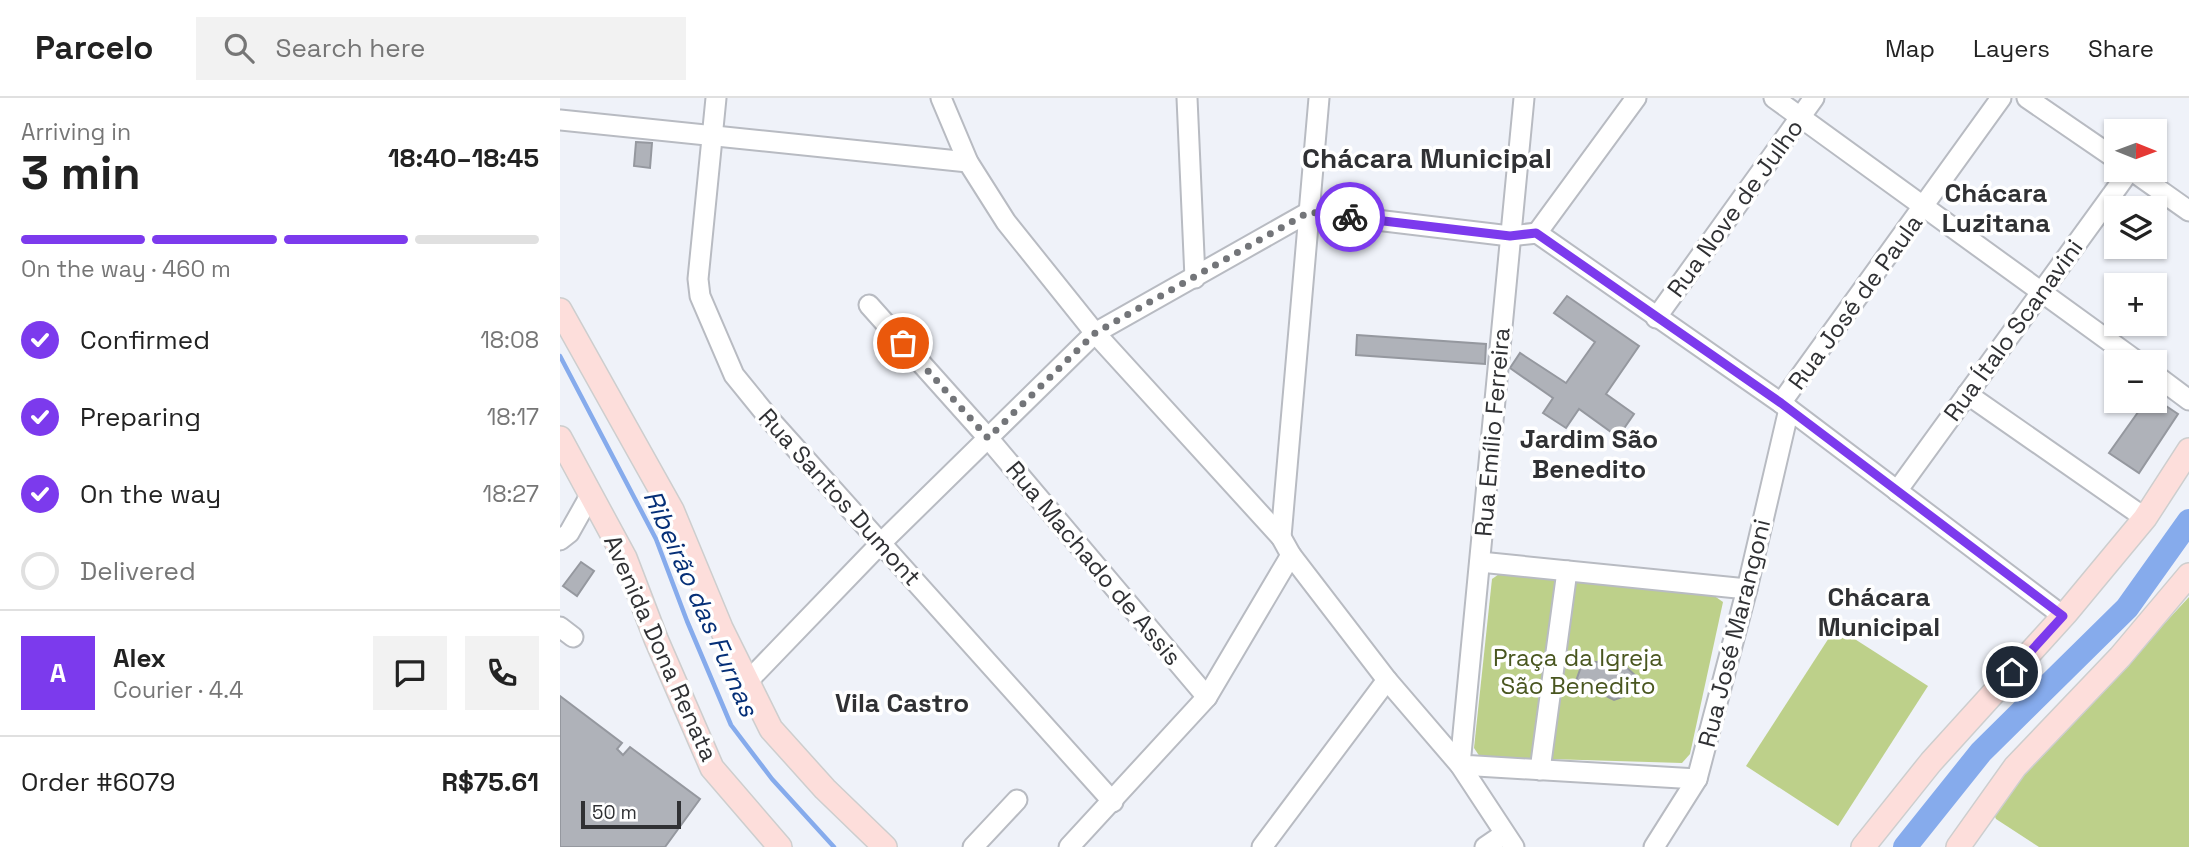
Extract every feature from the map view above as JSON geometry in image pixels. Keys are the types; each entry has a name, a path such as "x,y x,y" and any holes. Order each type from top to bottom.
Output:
{"main road":[{"path":"560,310 672,510 721,628 771,729 825,789 885,847"},
{"name":"Avenida Dona Renata","path":"560,438 625,558 656,639 712,768 780,847"},
{"path":"1863,847 1931,762 2063,616 2145,518 2189,450"},
{"path":"1958,847 2015,767 2120,657 2189,575"}],"street":[{"name":"Rua Santos Dumont","path":"716,98 698,279 700,296 734,375 773,423 1113,802"},
{"path":"941,98 968,162 1006,222 1095,333 1281,537 1291,555 1387,680 1460,765 1509,840 1485,847"},
{"path":"1187,98 1195,278"},
{"path":"1281,537 1320,98"},
{"name":"Rua Emílio Ferreira","path":"1460,765 1524,98"},
{"path":"1536,233 1636,98"},
{"path":"1774,98 2122,350"},
{"name":"Rua Nove de Julho","path":"1656,318 1814,98"},
{"name":"Rua José de Paula","path":"1785,406 2001,98"},
{"path":"2027,98 2104,151"},
{"path":"560,120 968,162"},
{"name":"Rua Ítalo Scanavini","path":"1897,491 2040,290 2121,182"},
{"path":"2147,182 2189,211"},
{"path":"748,681 881,543 1095,333 1309,212 1510,236 1536,233 1785,406 2063,616"},
{"name":"Rua Machado de Assis","path":"869,305 988,438 1207,697"},
{"path":"2167,384 2189,400"},
{"path":"1967,394 2145,518"},
{"name":"Rua José Marangoni","path":"1654,847 1697,779 1747,589 1785,406"},
{"path":"560,540 569,533 591,494"},
{"path":"1069,847 1207,697 1291,555"},
{"path":"1480,562 1747,589"},
{"path":"1540,770 1567,570"},
{"path":"1262,847 1387,680"},
{"path":"1460,765 1697,779"},
{"path":"973,847 1017,800"}],"green space":[{"name":"Praça da Igreja São Benedito","path":"1502,572 1713,595 1723,602 1690,754 1682,763 1480,757 1474,748 1492,579"},
{"path":"2189,597 2189,847 2039,847 1996,819 1992,810"},
{"path":"1836,627 1928,686 1838,826 1746,766"}],"building":[{"path":"636,142 652,143 650,168 634,166"},
{"path":"1567,296 1639,346 1606,394 1634,414 1618,437 1579,409 1566,428 1543,413 1553,398 1510,368 1520,353 1566,383 1595,342 1554,313"},
{"path":"1357,335 1486,344 1485,364 1356,355"},
{"path":"2167,407 2178,414 2139,473 2109,453 2137,413 2167,413"},
{"path":"581,562 594,571 577,596 563,586"},
{"path":"1618,659 1642,682 1634,691 1626,692 1625,696 1614,700 1576,681 1582,664"},
{"path":"560,696 622,743 617,749 623,755 630,747 700,799 665,847 560,847"}],"waterway":[{"name":"Ribeirão das Furnas","path":"560,356 656,539 731,725 772,779 834,847"},
{"path":"1905,847 1981,752 2127,608 2189,521"}],"way so far":[{"path":"903,343 988,438 1095,333 1309,212 1350,217"}],"district":[{"name":"Chácara Municipal","path":"1427,158"},
{"name":"Chácara Luzitana","path":"1996,208"},
{"name":"Jardim São Benedito","path":"1589,454"},
{"name":"Chácara Municipal","path":"1879,612"},
{"name":"Vila Castro","path":"902,703"}],"route":[{"path":"1350,217 1510,236 1536,233 1781,403 2063,616 2012,672"}]}
